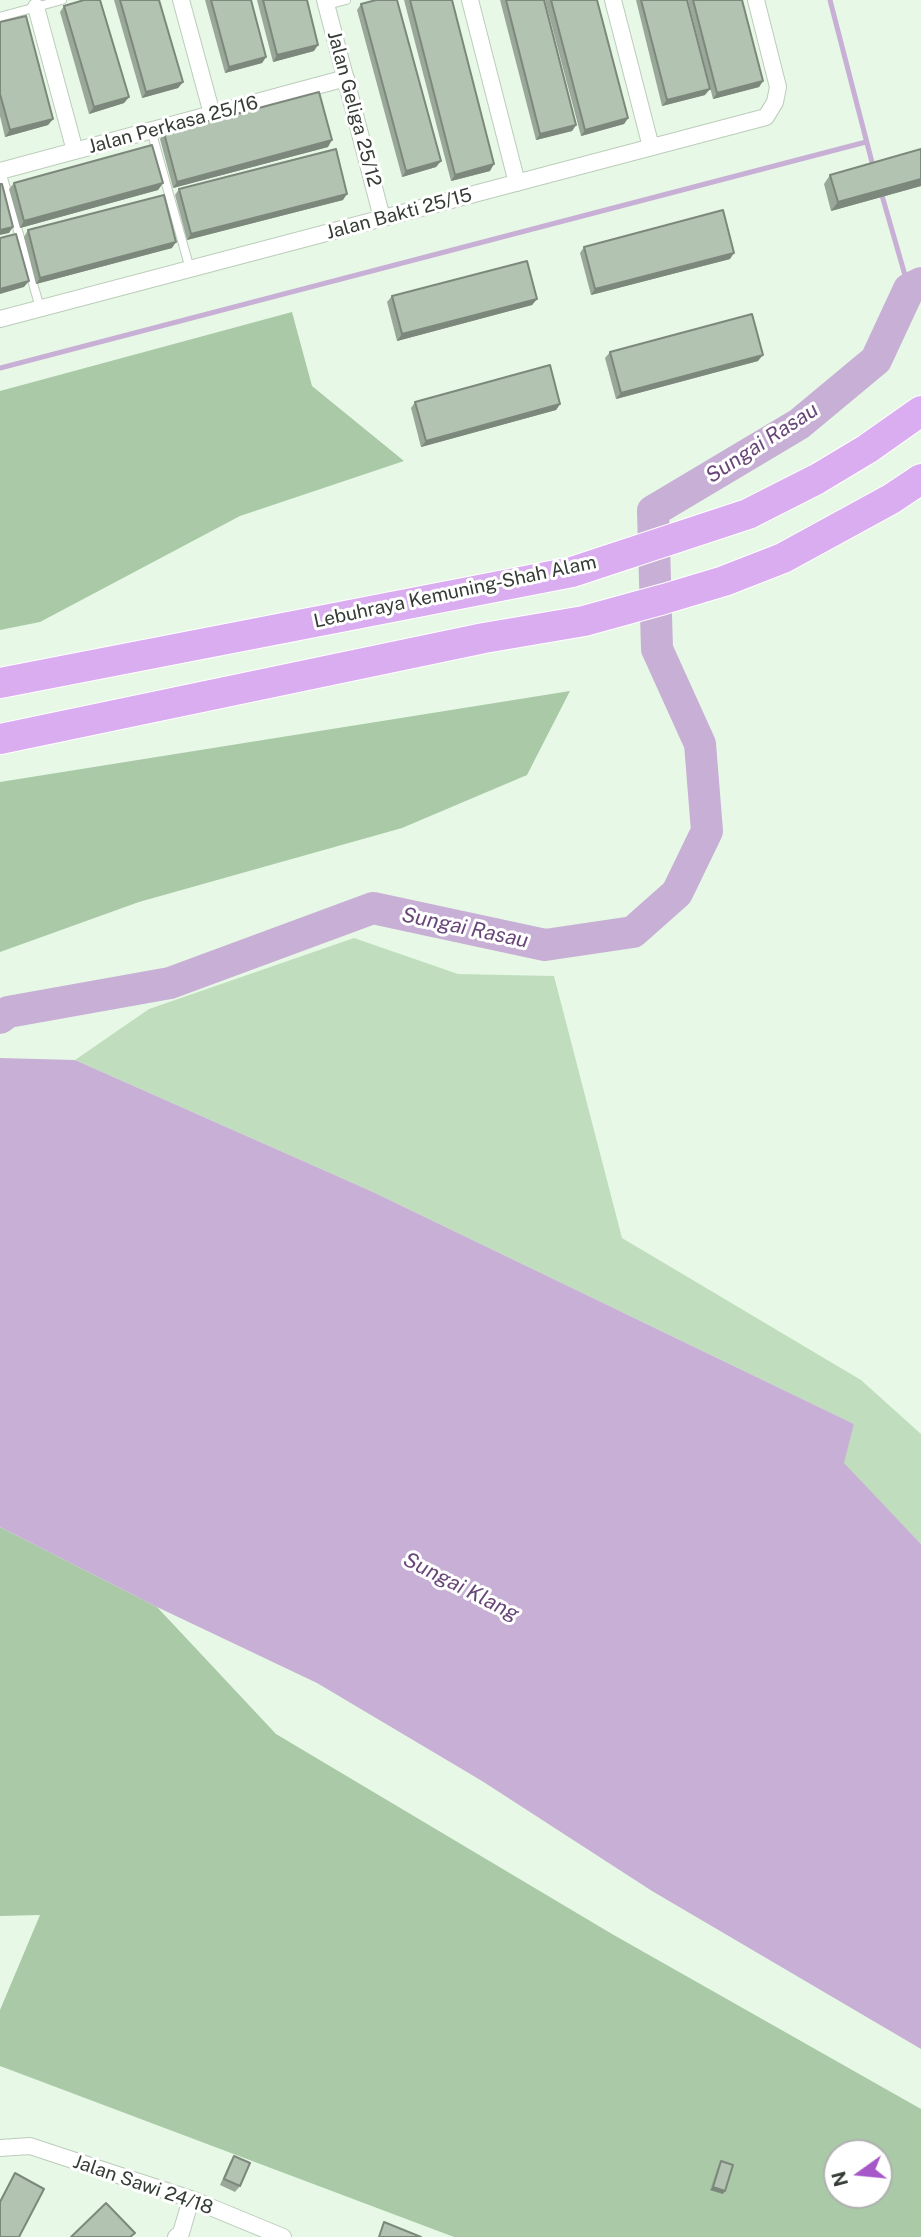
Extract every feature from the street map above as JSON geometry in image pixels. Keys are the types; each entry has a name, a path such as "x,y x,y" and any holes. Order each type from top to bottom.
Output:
{"highway":[{"name":"Lebuhraya Kemuning-Shah Alam","path":"0,683 572,572 748,514 817,479 867,449 921,411"},
{"path":"0,739 484,638 584,621 664,599 724,581 783,558 870,511 921,479"}],"street":[{"path":"181,0 212,114"},
{"path":"470,0 517,183"},
{"path":"613,0 651,147"},
{"name":"Jalan Bakti 25/15","path":"0,319 766,117 775,102 778,87 756,0"},
{"name":"Jalan Geliga 25/12","path":"326,3 382,218"},
{"path":"36,7 75,151"},
{"name":"Jalan Perkasa 25/16","path":"0,171 346,78"},
{"name":"Jalan Sawi 24/18","path":"0,2148 30,2146 191,2199 283,2237"},
{"path":"176,2237 181,2233 191,2199"}],"lane":[{"path":"0,17 62,0"},
{"path":"326,3 346,0"},
{"path":"151,130 190,269"},
{"path":"0,171 40,308"}],"green space":[{"path":"292,312 312,386 404,461 240,516 40,622 0,630 0,391"},
{"path":"570,691 527,775 402,828 139,902 0,952 0,782"},
{"path":"354,938 458,974 554,976 622,1238 861,1380 921,1434 921,1544 843,1463 854,1424 373,1192 75,1060 149,1009"},
{"path":"0,1527 157,1607 276,1734 612,1934 921,2109 921,2237 454,2237 0,2066 0,2010 40,1915 0,1916"}],"water":[{"name":"Sungai Klang","path":"0,1058 75,1060 373,1192 854,1424 844,1463 921,1544 921,2049 652,1891 482,1781 317,1683 157,1607 0,1527"}],"building":[{"path":"84,0 100,0 129,97 94,107 64,6"},
{"path":"120,0 159,0 183,82 146,92"},
{"path":"211,0 251,0 266,57 229,67"},
{"path":"263,0 307,0 318,45 277,55"},
{"path":"376,0 397,0 441,161 406,171 361,4"},
{"path":"410,0 452,0 494,164 455,175"},
{"path":"506,0 544,0 576,125 540,134"},
{"path":"551,0 597,0 628,118 585,130"},
{"path":"641,0 687,0 710,89 667,100"},
{"path":"693,0 742,0 763,81 717,93"},
{"path":"26,16 53,119 10,130 0,94 0,22"},
{"path":"319,92 332,140 177,182 164,133"},
{"path":"152,145 163,183 24,221 14,183"},
{"path":"336,149 347,194 191,234 179,189"},
{"path":"921,149 921,179 838,202 830,175"},
{"path":"0,184 13,227 0,230"},
{"path":"164,195 176,242 40,278 28,230"},
{"path":"723,210 734,253 595,289 584,247"},
{"path":"16,234 29,281 0,289 0,238"},
{"path":"527,261 537,299 402,334 392,296"},
{"path":"752,314 763,355 621,393 610,352"},
{"path":"550,365 560,404 426,441 415,402"},
{"path":"234,2156 250,2163 240,2186 224,2179"},
{"path":"721,2161 733,2165 725,2191 713,2187"},
{"path":"15,2173 44,2189 19,2237 0,2237 0,2202"},
{"path":"106,2203 135,2233 130,2237 71,2237"},
{"path":"384,2222 421,2237 379,2237"}],"waterway":[{"path":"830,0 874,170"},
{"path":"0,368 866,142"},
{"path":"881,192 909,289"},
{"name":"Sungai Rasau","path":"0,1018 8,1012 170,983 373,908 545,945 633,932 677,893 707,831 700,744 657,649 653,511 799,424 876,360 909,289 921,283"}]}
